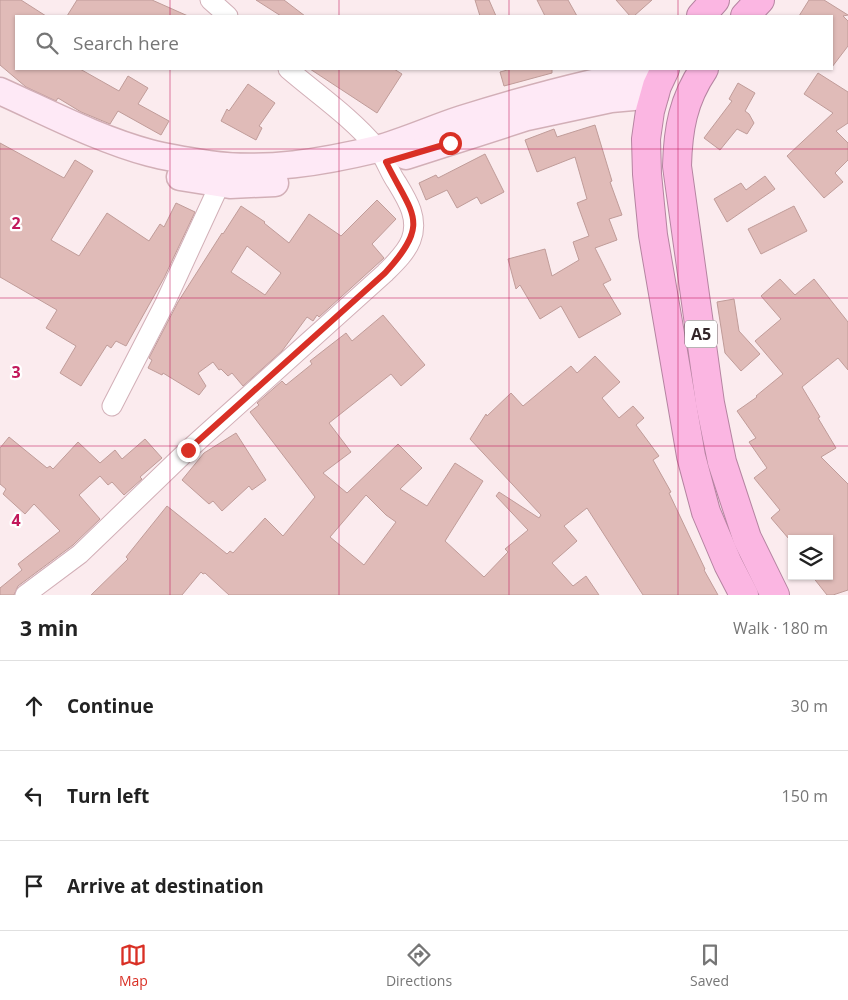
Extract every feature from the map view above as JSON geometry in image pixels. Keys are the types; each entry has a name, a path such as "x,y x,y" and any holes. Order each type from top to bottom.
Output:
{"highway":[{"path":"702,15 715,0"},
{"path":"746,15 760,0"},
{"name":"A5","path":"664,70 655,95 646,139 653,235 691,456 706,512 728,564 744,595"},
{"name":"A5","path":"703,70 683,109 678,140 677,166 710,403 722,462 747,538 775,595"}],"street":[{"path":"210,0 227,15"},
{"path":"26,595 80,554 188,450 385,273 410,242 414,223 413,214 382,155 358,127 289,70"},
{"path":"0,91 117,142 149,153 210,164 223,175 230,186 322,177 382,155 457,121 534,97 626,75 658,70"},
{"path":"382,155 450,143 527,117 611,99 655,95"},
{"path":"0,108 76,143 146,169 223,175"},
{"path":"112,406 165,303 223,175"}],"building":[{"path":"0,0 21,0 44,15 15,15 15,70 82,70 119,91 128,76 148,88 138,104 169,121 161,135 118,111 110,124 81,112 58,98 56,101 26,87 0,65"},
{"path":"77,0 152,0 186,15 68,15"},
{"path":"256,0 284,0 304,15 279,15"},
{"path":"475,0 489,0 496,15 480,15"},
{"path":"537,0 568,0 576,15 544,15"},
{"path":"616,0 652,0 635,15 629,15"},
{"path":"809,0 824,0 848,15 843,16 848,21 848,46 833,66 833,15 800,15"},
{"path":"312,70 396,70 402,74 377,113"},
{"path":"507,70 552,70 552,73 504,86 500,72"},
{"path":"818,73 848,92 848,123 836,131 848,143 848,160 835,173 843,182 824,198 787,156 833,113 804,94"},
{"path":"738,83 755,93 745,111 754,123 747,134 737,129 720,150 704,138 732,101 729,99"},
{"path":"248,84 275,103 259,126 262,128 256,140 221,121 227,109 229,111"},
{"path":"595,125 612,181 610,182 622,215 609,219 617,240 595,248 611,280 603,284 621,314 579,338 561,306 540,319 520,285 516,289 508,259 545,249 552,276 579,260 573,242 589,236 577,203 587,199 575,157 537,172 525,140 554,129 557,137"},
{"path":"0,143 64,178 75,160 93,171 51,240 79,256 107,213 149,241 160,224 164,227 176,203 195,212 164,278 126,346 116,341 111,348 107,345 81,386 60,373 76,346 46,328 57,310 0,277"},
{"path":"485,154 504,192 481,204 477,197 457,208 447,190 426,200 419,183 436,175 438,178"},
{"path":"765,176 775,189 727,222 714,199 741,183 746,190"},
{"path":"377,200 396,219 372,244 384,258 319,317 317,315 313,321 307,317 282,351 243,386 232,373 228,376 221,369 219,370 213,362 198,373 206,386 199,395 163,373 162,375 148,368 152,360 149,358 178,302 241,206 265,222 289,243 309,214 341,236","holes":["247,246 281,273 265,295 231,272"]},
{"path":"794,206 807,231 761,254 748,229"},
{"path":"780,279 795,295 814,279 848,322 848,370 838,358 802,387 836,448 821,457 848,484 848,590 833,595 827,595 815,580 833,580 833,535 788,535 788,538 771,518 780,510 754,478 767,468 749,442 756,438 737,411 757,397 783,374 755,341 781,319 761,296"},
{"path":"734,299 739,331 760,354 741,371 725,353 717,302"},
{"path":"383,315 425,365 401,386 391,374 329,423 351,452 323,473 347,493 398,444 422,468 400,489 427,506 455,463 483,481 445,541 484,577 508,552 505,549 528,530 496,496 499,492 539,518 541,515 470,439 486,414 487,416 511,393 523,406 571,366 577,373 595,356 620,382 602,398 619,418 633,406 644,418 636,425 659,456 653,460 671,492 669,493 704,570 718,595 643,595 587,508 564,526 577,541 552,563 573,586 586,576 599,595 229,595 205,573 201,572 182,595 91,595 128,559 126,557 167,506 227,554 230,551 233,553 265,518 283,536 315,497 250,412 259,405 257,403 282,381 286,385 312,364 310,361 346,333 352,341","holes":["366,495 396,522 364,565 330,537"]},
{"path":"236,433 266,480 252,490 249,486 222,511 213,501 209,504 182,480 204,453"},
{"path":"9,437 47,468 50,466 53,469 78,442 100,463 115,450 122,459 145,439 162,458 140,477 142,479 124,495 112,482 108,485 100,476 79,495 100,519 73,545 18,586 14,595 0,595 0,588 22,570 18,564 60,531 34,504 25,514 3,494 6,489 0,484 0,448"}],"route":[{"path":"188,450 385,273 410,242 414,223 413,214 386,162 450,143"}]}
